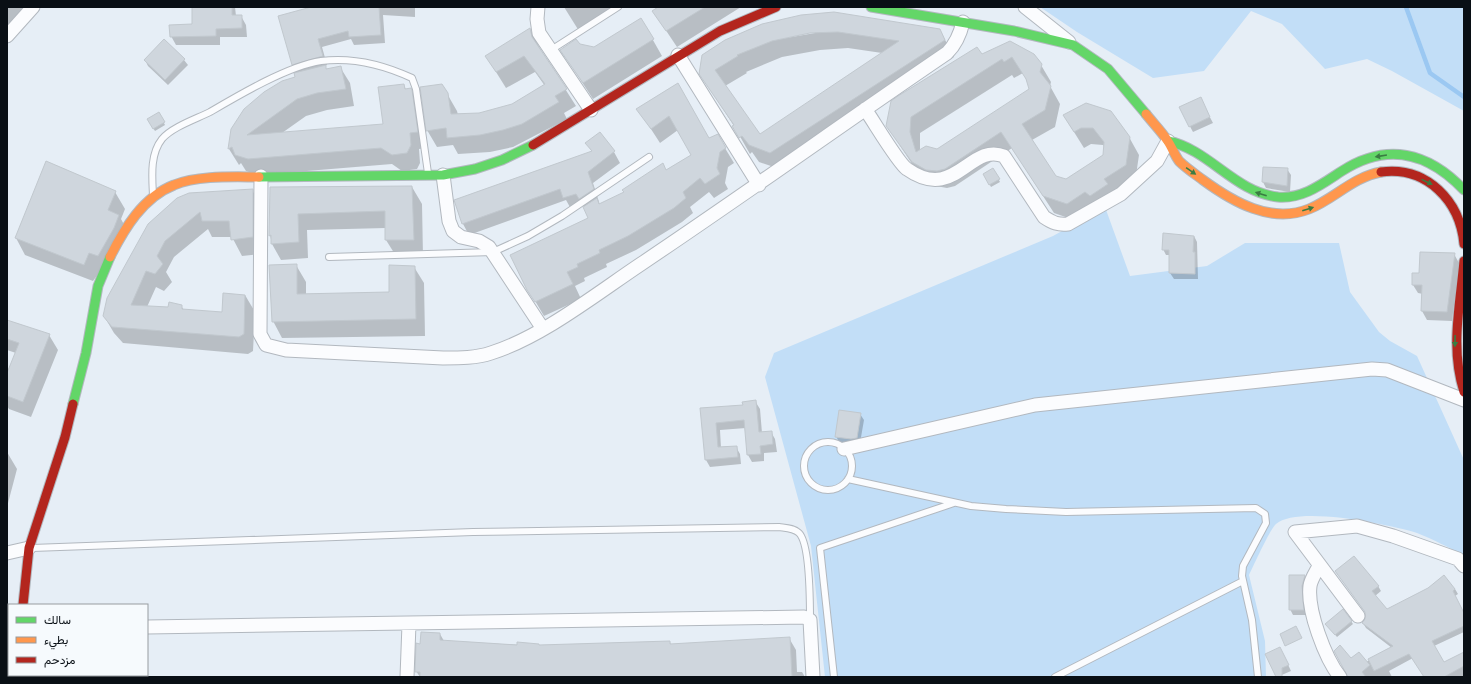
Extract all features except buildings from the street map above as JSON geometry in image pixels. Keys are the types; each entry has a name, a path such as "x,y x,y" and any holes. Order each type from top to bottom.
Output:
{"street":[{"path":"7,36 33,7"},
{"path":"538,7 536,19 539,34 591,110"},
{"path":"23,604 29,548 65,437 86,353 98,286 107,262 119,239 138,212 153,198 174,185 198,180 261,176 443,175 475,169 502,160 539,142 678,55 720,32 776,7"},
{"path":"871,7 1014,31 1072,45"},
{"path":"1025,7 1072,45 1108,69 1168,142 1172,153 1180,164 1224,196 1244,206 1268,214 1292,214 1315,206 1362,177 1386,171 1412,174 1435,186 1452,204 1463,227 1464,244"},
{"path":"261,176 260,334 266,345 286,350 470,358 492,353 543,329 759,185 865,109 947,53 955,46 963,22"},
{"path":"678,55 759,185"},
{"path":"865,109 906,169 934,181 946,179 984,156 998,153 1004,156 1044,217 1053,223 1062,224 1068,224 1121,194 1157,161 1168,142"},
{"path":"1168,142 1179,143 1197,153 1247,189 1268,196 1290,197 1312,191 1349,166 1372,157 1393,154 1415,156 1436,164 1454,177 1464,190"},
{"path":"443,175 449,221 453,231 461,237 479,241 489,247 543,329"},
{"path":"1464,261 1455,336 1457,369 1464,392"},
{"path":"844,449 1035,405 1372,369 1387,370 1464,400"},
{"path":"1358,616 1295,532 1357,526 1394,536 1458,559 1464,566"},
{"path":"7,553 29,548"},
{"path":"1319,566 1310,585 1311,607 1316,627 1340,677"},
{"path":"148,628 804,617 810,620 813,677"},
{"path":"407,677 408,624"}],"lane":[{"path":"551,50 618,7"},
{"path":"153,198 152,172 155,152 163,138 179,127 248,90 297,68 319,62 336,60 356,60 396,71 412,78 416,89 428,175"},
{"path":"329,257 493,252 528,236 562,216 649,157"},
{"path":"833,443 844,449 850,457 851,465 848,479 838,487 822,488 813,484 804,470 806,454 817,444 833,443"},
{"path":"848,479 971,506 1006,509 1066,512 1256,508 1265,514 1266,524 1243,566 1243,581 1252,620 1258,677"},
{"path":"834,677 820,548 954,502"},
{"path":"29,548 465,532 792,528 799,532 803,539 810,583 810,620"},
{"path":"1056,677 1243,581"}],"shaded area":[{"path":"1040,7 1464,7 1464,111 1392,71 1367,59 1325,69 1282,24 1251,11 1204,71 1153,78 1077,32"},
{"path":"1105,207 1130,276 1207,266 1245,243 1339,243 1350,292 1379,332 1390,341 1417,356 1464,460 1464,555 1417,533 1345,518 1304,516 1287,519 1276,524 1266,540 1249,575 1265,641 1266,677 825,677 811,546 765,377 774,353 1053,236"}],"waterway":[{"path":"1406,7 1430,73 1464,97"}],"traffic: fast":[{"path":"871,7 1014,31 1073,45 1108,69 1146,114"},
{"path":"1168,141 1197,153 1248,187 1262,194 1278,197 1296,196 1312,190 1359,162 1375,156 1391,154 1406,155 1436,167 1464,190"},
{"path":"259,177 443,175 475,169 502,160 533,145"},
{"path":"73,404 86,353 98,286 110,257"}],"traffic: slow":[{"path":"1146,114 1165,137 1179,161 1188,169 1227,196 1240,203 1267,212 1281,214 1295,213 1309,209 1327,200 1361,178 1381,172"},
{"path":"110,257 128,225 144,206 163,190 184,182 205,178 259,177"}],"traffic: jam":[{"path":"533,145 720,31 776,7"},
{"path":"1381,172 1398,172 1413,175 1426,181 1438,190 1448,201 1456,214 1461,228 1464,244"},
{"path":"1464,261 1457,327 1458,359 1464,392"},
{"path":"23,604 29,548 65,437 73,404"}]}
